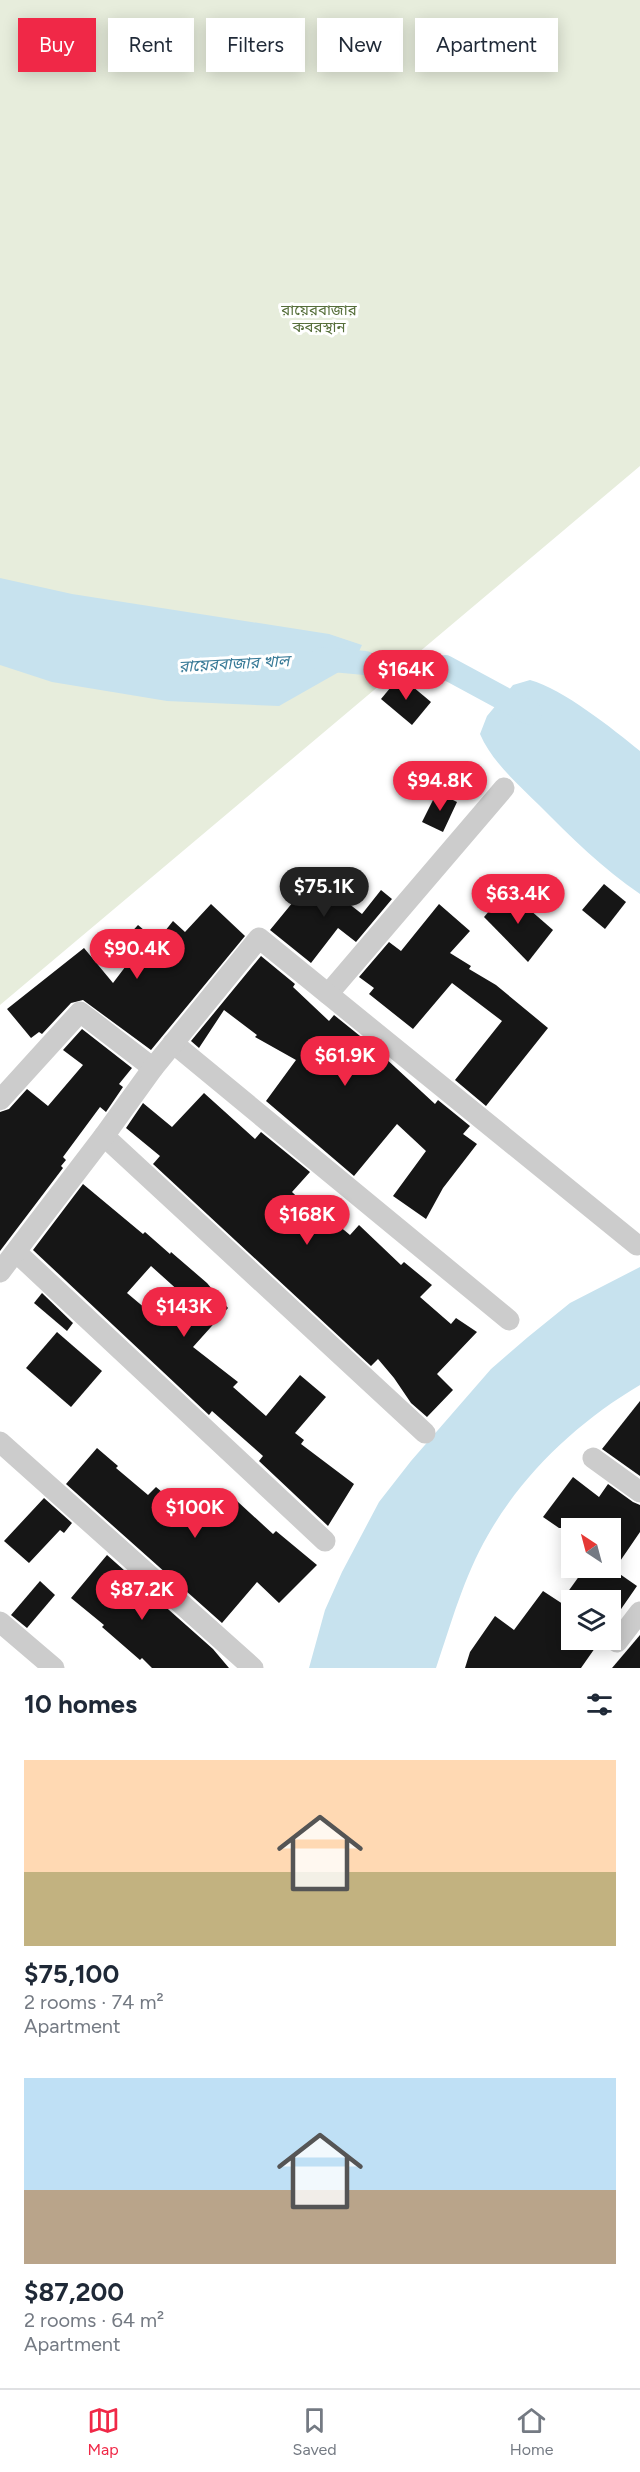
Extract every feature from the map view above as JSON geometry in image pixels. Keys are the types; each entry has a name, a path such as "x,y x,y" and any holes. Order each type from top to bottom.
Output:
{"street":[{"path":"328,994 504,788"},
{"path":"0,1272 172,1043 260,938 637,1245"},
{"path":"0,1100 80,1012 153,1068"},
{"path":"172,1043 509,1320"},
{"path":"104,1136 425,1433"},
{"path":"16,1252 325,1541"},
{"path":"0,1442 253,1668"},
{"path":"593,1458 640,1492"},
{"path":"621,1636 640,1612"},
{"path":"0,1622 54,1668"}],"green space":[{"name":"রায়েরবাজার কবরস্থান","path":"0,0 640,0 640,466 0,1005"}],"water":[{"path":"0,578 72,594 329,634 362,645 353,664 279,706 167,701 52,682 0,665"},
{"path":"530,680 572,701 640,751 640,894 600,863 563,829 506,772 485,744 480,734 487,716 513,685"},
{"path":"640,1267 640,1385 595,1415 554,1450 518,1490 502,1512 472,1567 436,1668 309,1668 325,1610 342,1572 379,1502 411,1461 491,1369 528,1337 570,1303"}],"building":[{"path":"400,676 431,702 412,725 381,699"},
{"path":"437,792 457,802 443,832 422,822"},
{"path":"316,874 362,914 381,890 392,899 356,942 338,928 311,963 270,930"},
{"path":"604,884 626,902 605,929 582,910"},
{"path":"507,890 553,930 528,962 484,917"},
{"path":"211,904 245,936 151,1050 83,1000 71,1003 42,1034 39,1032 31,1038 7,1009 84,948 113,983 138,950 126,938 138,925 157,941 173,921 185,932"},
{"path":"439,904 470,931 450,953 471,966 469,969 496,985 548,1028 486,1106 455,1080 502,1021 452,983 413,1029 369,994 374,988 359,977 389,942 401,951"},
{"path":"261,956 295,984 293,987 329,1021 334,1015 370,1044 435,1104 438,1100 470,1126 463,1134 477,1144 443,1188 426,1219 393,1196 426,1151 397,1124 354,1176 266,1101 296,1060 255,1037 257,1035 224,1010 199,1048 191,1041"},
{"path":"82,1029 132,1068 119,1084 123,1087 106,1112 100,1107 63,1157 66,1160 61,1166 63,1168 0,1251 0,1112 9,1109 27,1089 48,1106 83,1065 63,1050"},
{"path":"204,1093 255,1139 261,1132 310,1172 292,1192 327,1225 332,1220 350,1235 359,1225 401,1265 404,1262 432,1285 420,1297 451,1324 456,1318 477,1332 437,1374 453,1390 427,1417 411,1403 378,1359 371,1366 153,1164 160,1156 126,1128 143,1103 172,1127"},
{"path":"83,1184 207,1283 228,1308 193,1347 238,1382 233,1387 266,1416 300,1375 326,1397 295,1433 304,1440 301,1444 354,1484 328,1526 259,1461 263,1456 212,1411 209,1415 33,1250","holes":["151,1266 191,1302 165,1325 127,1293"]},
{"path":"42,1293 73,1323 67,1331 34,1303"},
{"path":"57,1332 102,1371 71,1407 26,1368"},
{"path":"640,1401 640,1476 602,1449"},
{"path":"97,1448 118,1466 116,1468 148,1495 156,1487 199,1523 225,1490 273,1534 276,1531 317,1565 279,1603 257,1582 222,1623 66,1484"},
{"path":"573,1477 599,1497 608,1484 640,1505 640,1532 621,1560 621,1518 561,1518 561,1528 559,1528 543,1517"},
{"path":"44,1498 72,1523 64,1533 60,1530 29,1563 4,1541"},
{"path":"107,1555 213,1649 229,1668 152,1668 102,1627 104,1625 71,1598"},
{"path":"621,1575 637,1586 621,1609 621,1590 569,1590 578,1578 621,1578"},
{"path":"40,1581 55,1595 27,1628 11,1615"},
{"path":"543,1591 561,1603 561,1650 594,1650 581,1668 465,1668 470,1652 495,1616 514,1630"},
{"path":"640,1635 640,1668 612,1668"}],"waterway":[{"name":"রায়েরবাজার খাল","path":"322,659 365,663"},
{"path":"445,667 530,713"}]}
